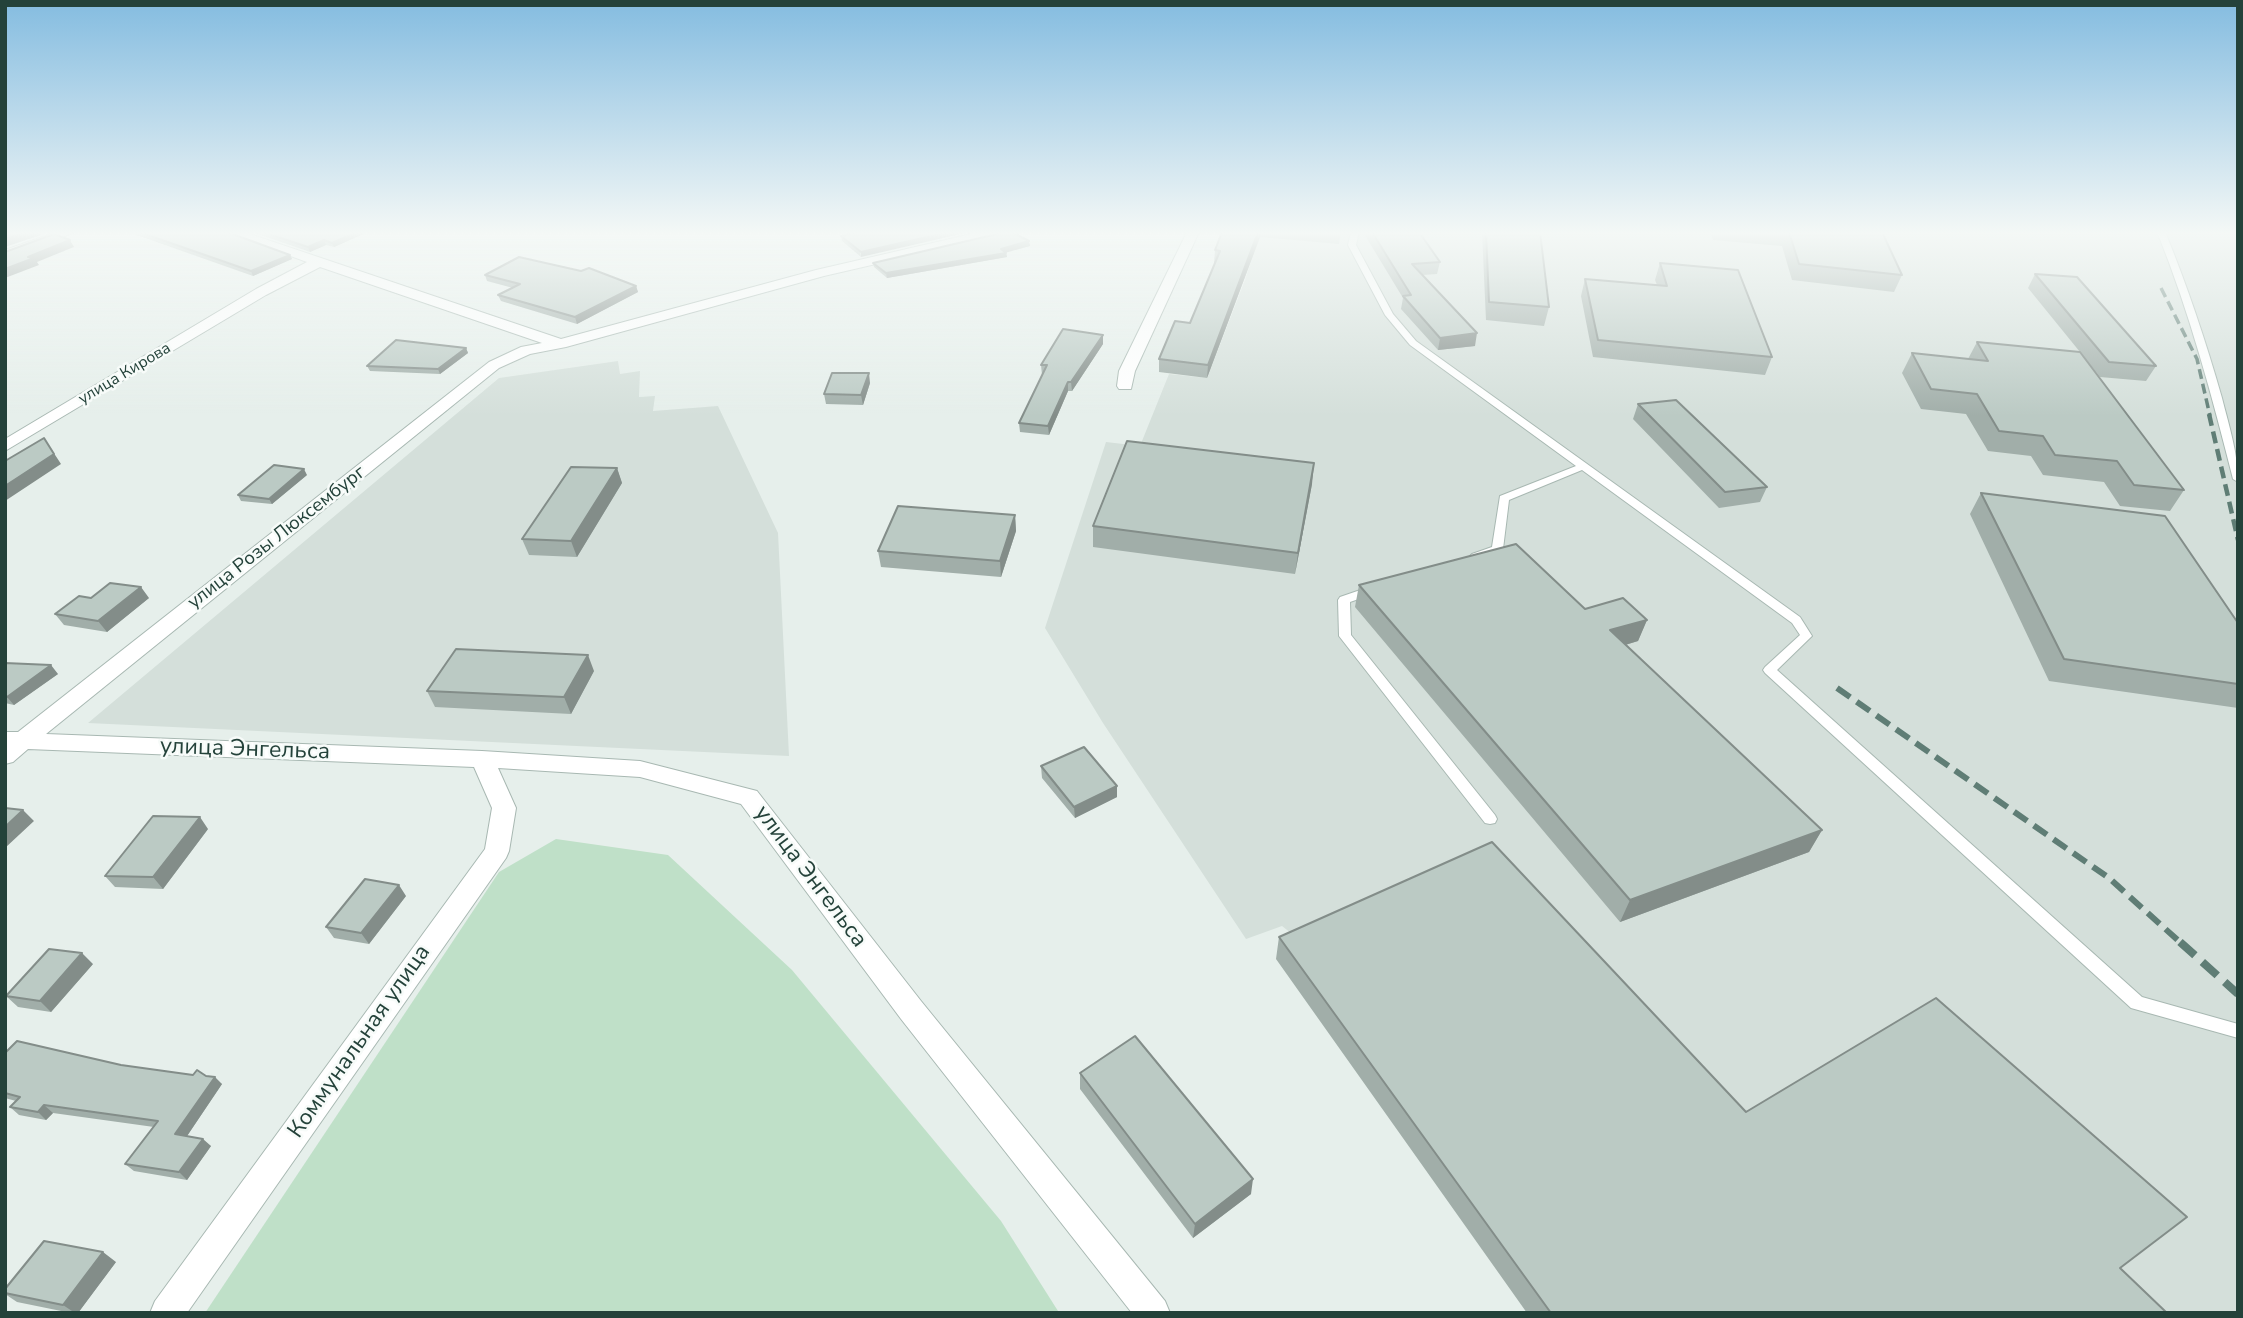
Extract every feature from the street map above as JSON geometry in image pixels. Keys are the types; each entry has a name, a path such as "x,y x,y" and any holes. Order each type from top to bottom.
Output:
{"street":[{"name":"улица Кирова","path":"5,446 258,294"},
{"path":"411,294 561,344"},
{"name":"улица Розы Люксембург","path":"5,756 14,741 495,365 526,350 561,344 746,294"},
{"path":"1125,386 1127,371 1164,294"},
{"name":"улица Энгельса","path":"14,741 482,759 640,769 749,797 911,1010 1153,1313"},
{"name":"Коммунальная улица","path":"167,1313 497,850 504,808 482,759"}],"lane":[{"path":"1378,294 1389,315 1413,343 1796,620 1806,636 1769,670 2137,1003 2238,1031"},
{"path":"2187,294 2206,352 2238,479"},
{"path":"1459,561 1497,549 1504,498 1581,467"},
{"path":"1382,587 1344,600 1345,636 1490,819"}],"shaded area":[{"path":"1240,294 2238,294 2238,1313 1527,1313 1306,945 1282,926 1246,939 1103,723 1045,628 1106,442 1140,446 1169,374 1207,378"},
{"path":"618,361 620,374 640,371 639,397 655,396 653,411 718,406 778,533 789,756 88,723 499,378"}],"green space":[{"path":"556,839 668,855 792,970 1001,1221 1057,1313 205,1313 499,872"}],"building":[{"path":"501,294 621,294 575,317 498,295"},
{"path":"1202,294 1235,294 1208,365 1159,359 1175,321 1190,323"},
{"path":"1440,294 1477,333 1440,338 1403,296"},
{"path":"1489,294 1547,294 1549,307 1489,302"},
{"path":"1588,294 1747,294 1772,357 1598,340"},
{"path":"2051,294 2092,294 2156,366 2109,362"},
{"path":"1063,329 1103,335 1071,382 1068,382 1048,426 1019,423 1047,365 1041,365"},
{"path":"396,340 466,348 438,369 367,366"},
{"path":"1977,342 2080,352 2184,490 2134,485 2117,461 2055,455 2043,436 1999,431 1977,394 1931,389 1912,353 1988,361"},
{"path":"832,373 869,373 861,395 824,394"},
{"path":"1676,400 1767,487 1725,492 1638,404"},
{"path":"44,438 54,454 5,486 5,461"},
{"path":"1127,441 1314,463 1298,553 1093,526"},
{"path":"274,465 304,469 269,499 238,495"},
{"path":"571,467 617,468 571,541 522,539"},
{"path":"1981,493 2165,516 2238,623 2238,684 2064,659"},
{"path":"898,506 1015,515 1000,561 878,551"},
{"path":"1516,544 1585,609 1623,598 1647,620 1610,630 1822,830 1630,900 1359,585"},
{"path":"110,583 141,587 98,621 55,614 79,596 91,598"},
{"path":"456,649 588,655 564,697 427,691"},
{"path":"5,663 51,665 7,697"},
{"path":"1084,747 1117,786 1074,807 1041,766"},
{"path":"5,808 23,810 5,827"},
{"path":"153,816 200,817 153,877 105,876"},
{"path":"1492,842 1746,1112 1936,998 2187,1217 2120,1268 2167,1313 1551,1313 1279,937"},
{"path":"365,879 399,885 361,933 326,927"},
{"path":"49,949 82,953 40,1001 6,996"},
{"path":"1135,1036 1253,1179 1195,1224 1080,1073"},
{"path":"17,1041 121,1065 193,1075 197,1070 206,1076 215,1077 175,1134 203,1139 179,1172 125,1164 158,1121 44,1105 38,1112 10,1107 20,1097 5,1093 5,1053"},
{"path":"44,1241 103,1252 63,1305 5,1293 5,1289"}],"railway":[{"path":"2164,294 2197,359 2210,416"},
{"path":"2209,414 2238,540"},
{"path":"1837,688 2109,878 2182,944"},
{"path":"2180,942 2238,994"}]}
